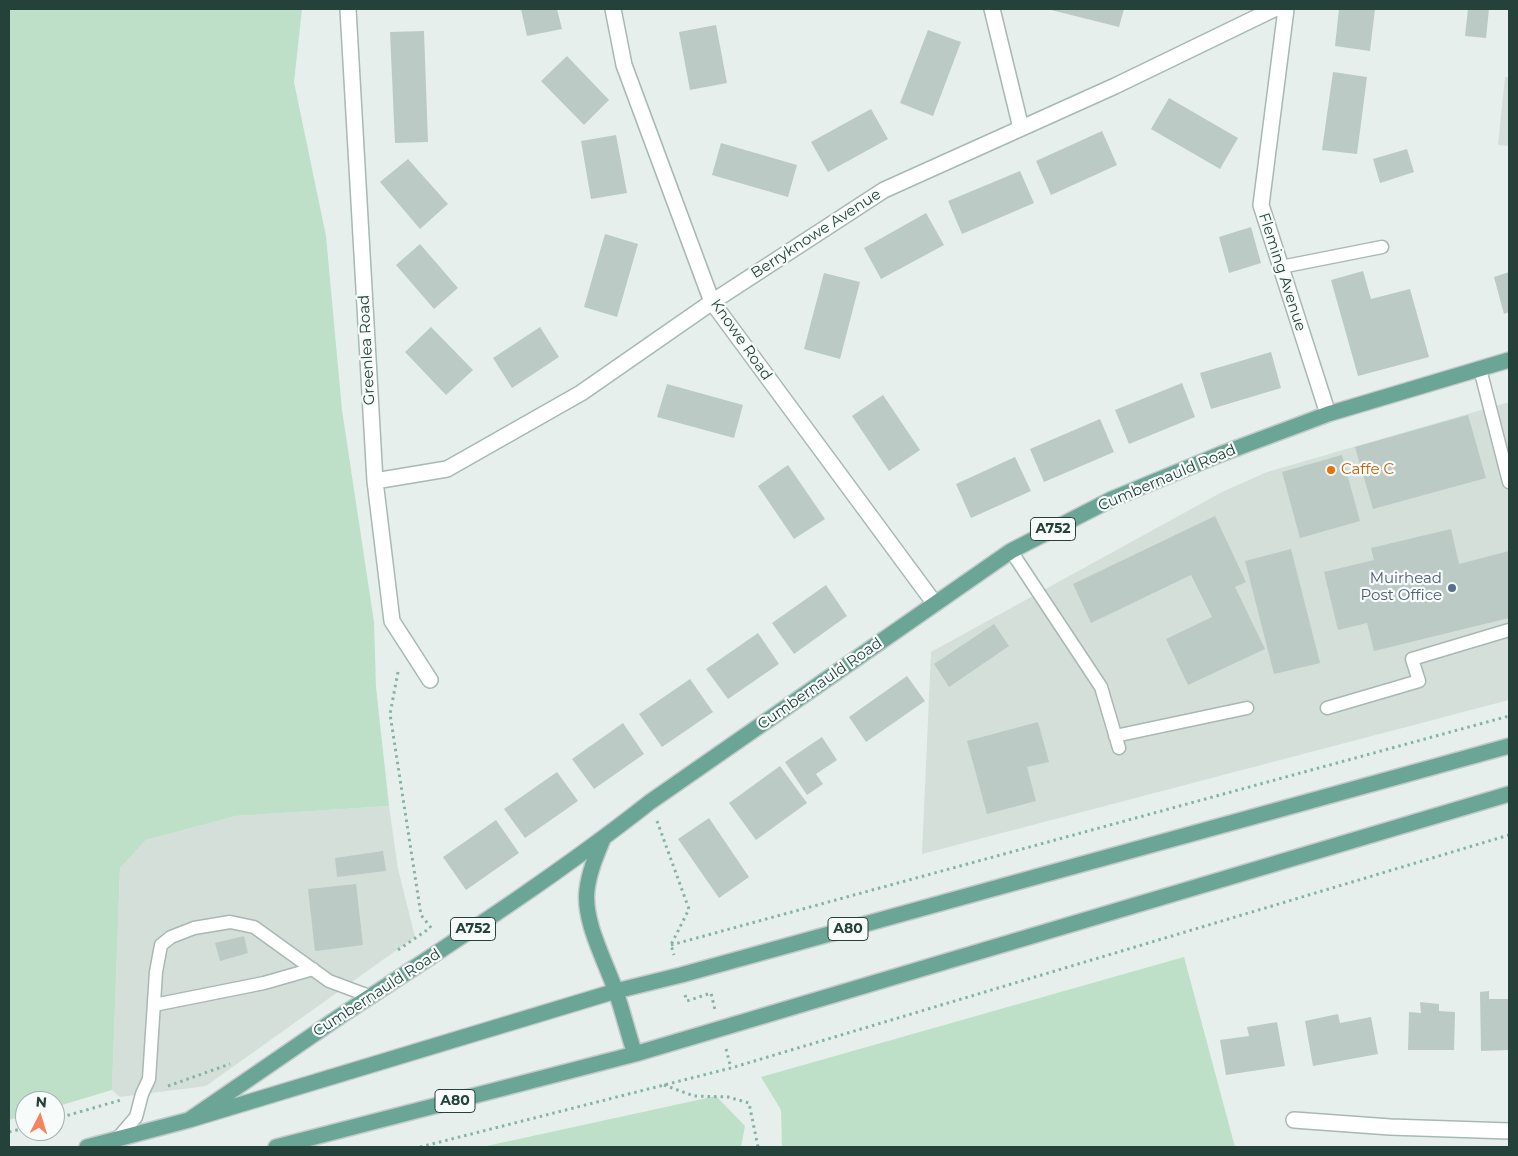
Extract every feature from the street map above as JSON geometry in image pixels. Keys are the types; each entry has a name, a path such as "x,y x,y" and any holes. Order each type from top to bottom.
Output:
{"main road":[{"name":"Cumbernauld Road","path":"189,1120 603,839 650,802 1011,551 1112,499 1221,454 1328,414 1509,360"},
{"name":"A80","path":"86,1147 189,1120 616,991 681,975 1509,746"},
{"name":"A80","path":"276,1147 634,1054 1509,794"},
{"name":"A752","path":"603,839 592,865 586,892 593,933 616,991 634,1054"}],"street":[{"name":"Greenlea Road","path":"348,9 375,481 392,621 430,680"},
{"name":"Knowe Road","path":"613,9 624,65 712,302 934,604"},
{"path":"992,9 1021,128"},
{"name":"Berryknowe Avenue","path":"375,481 447,469 581,393 712,302 884,190 1115,86 1274,9"},
{"name":"Fleming Avenue","path":"1286,9 1261,205 1328,414"},
{"path":"1294,1120 1390,1127 1509,1131"}],"lane":[{"path":"1281,267 1382,247"},
{"path":"1480,369 1509,482"},
{"path":"1011,551 1101,687 1117,742 1247,708"},
{"path":"1327,708 1419,681 1412,659 1509,630"},
{"path":"117,1139 136,1117 142,1094 149,1079 156,972 161,945 171,937 194,928 230,922 254,927 329,981 372,997"},
{"path":"154,1006 264,983 312,968"}],"path":[{"path":"405,641 390,714 421,915 445,948"},
{"path":"671,946 1509,716"},
{"path":"650,802 689,909 671,946 681,975 687,1001 711,994 731,1068"},
{"path":"420,1147 731,1068 1509,835"},
{"path":"392,955 430,928"},
{"path":"65,1116 201,1075 236,1061"},
{"path":"664,1085 694,1096 728,1098 749,1103 758,1147"}],"shaded area":[{"path":"1505,77 1509,77 1509,146 1498,145"},
{"path":"1509,402 1509,700 922,854 931,652 1222,492 1267,472"},
{"path":"389,806 398,869 415,937 206,1086 120,1097 112,1090 120,868 146,840 236,816"}],"green space":[{"path":"9,9 302,9 294,82 326,236 342,410 374,622 376,687 389,806 236,816 146,840 120,868 112,1090 65,1104 65,1091 15,1091 15,1118 9,1120"},
{"path":"1184,957 1235,1147 782,1147 781,1110 761,1077"},
{"path":"716,1096 745,1126 741,1147 482,1147"}],"building":[{"path":"521,9 557,9 562,29 527,36"},
{"path":"1047,9 1124,9 1119,27"},
{"path":"1339,9 1375,9 1370,51 1335,46"},
{"path":"1468,9 1489,9 1486,38 1465,36"},
{"path":"716,25 727,83 690,90 679,32"},
{"path":"928,30 961,42 933,116 900,103"},
{"path":"424,31 428,142 395,143 390,32"},
{"path":"567,56 609,100 584,125 541,81"},
{"path":"1333,72 1367,77 1357,154 1322,150"},
{"path":"1169,98 1238,138 1220,169 1151,129"},
{"path":"871,109 888,139 828,172 811,142"},
{"path":"1102,131 1117,165 1051,195 1036,161"},
{"path":"616,135 627,193 591,199 581,141"},
{"path":"721,143 797,165 788,197 712,175"},
{"path":"1407,149 1414,172 1380,183 1373,159"},
{"path":"408,159 448,204 420,229 380,182"},
{"path":"1020,171 1034,203 962,234 948,201"},
{"path":"926,213 944,245 881,279 864,248"},
{"path":"1251,227 1261,263 1229,273 1219,237"},
{"path":"605,234 638,244 617,317 584,307"},
{"path":"420,244 458,288 434,309 396,265"},
{"path":"1363,271 1371,299 1410,289 1429,357 1358,376 1331,280"},
{"path":"1509,272 1509,312 1504,314 1494,277"},
{"path":"824,273 860,282 840,359 804,349"},
{"path":"431,327 473,370 446,395 405,352"},
{"path":"540,327 559,357 512,388 493,358"},
{"path":"1271,352 1281,388 1211,409 1200,373"},
{"path":"1182,383 1195,417 1129,444 1115,410"},
{"path":"667,384 743,405 734,438 657,417"},
{"path":"883,395 920,450 889,471 852,416"},
{"path":"1468,415 1486,478 1373,509 1355,447"},
{"path":"1100,419 1114,452 1044,482 1030,449"},
{"path":"1342,455 1360,521 1300,538 1282,472"},
{"path":"1015,457 1031,491 971,518 956,484"},
{"path":"788,465 825,519 794,539 758,486"},
{"path":"1215,516 1246,582 1235,587 1265,649 1188,685 1166,639 1212,617 1191,575 1091,623 1073,584"},
{"path":"1451,529 1459,564 1509,551 1509,618 1374,651 1367,623 1338,630 1324,572 1374,560 1371,548"},
{"path":"1291,549 1320,663 1274,674 1245,561"},
{"path":"826,585 847,616 794,654 772,623"},
{"path":"994,624 1009,646 949,687 934,664"},
{"path":"758,633 779,664 728,699 706,669"},
{"path":"907,676 925,701 866,742 849,717"},
{"path":"690,679 713,712 662,747 639,714"},
{"path":"1038,722 1049,762 1027,767 1036,801 987,814 967,741"},
{"path":"623,723 644,754 594,789 572,759"},
{"path":"822,737 837,760 816,774 823,784 807,795 785,762"},
{"path":"780,766 807,803 756,840 729,803"},
{"path":"557,772 578,801 525,838 504,809"},
{"path":"709,818 749,877 719,898 678,839"},
{"path":"496,820 519,853 466,890 443,857"},
{"path":"383,851 386,871 337,877 335,858"},
{"path":"356,884 363,945 315,951 308,889"},
{"path":"244,936 248,953 220,961 215,943"},
{"path":"1489,991 1489,999 1509,999 1509,1050 1481,1051 1480,992"},
{"path":"1420,1002 1439,1004 1439,1011 1455,1012 1454,1050 1408,1050 1409,1012 1421,1013"},
{"path":"1338,1014 1340,1023 1371,1017 1378,1054 1313,1066 1305,1021"},
{"path":"1277,1022 1285,1066 1226,1075 1220,1040 1249,1036 1247,1027"}],"place":[{"name":"Caffe C","path":"1331,470"},
{"name":"Muirhead Post Office","path":"1452,588"}]}
